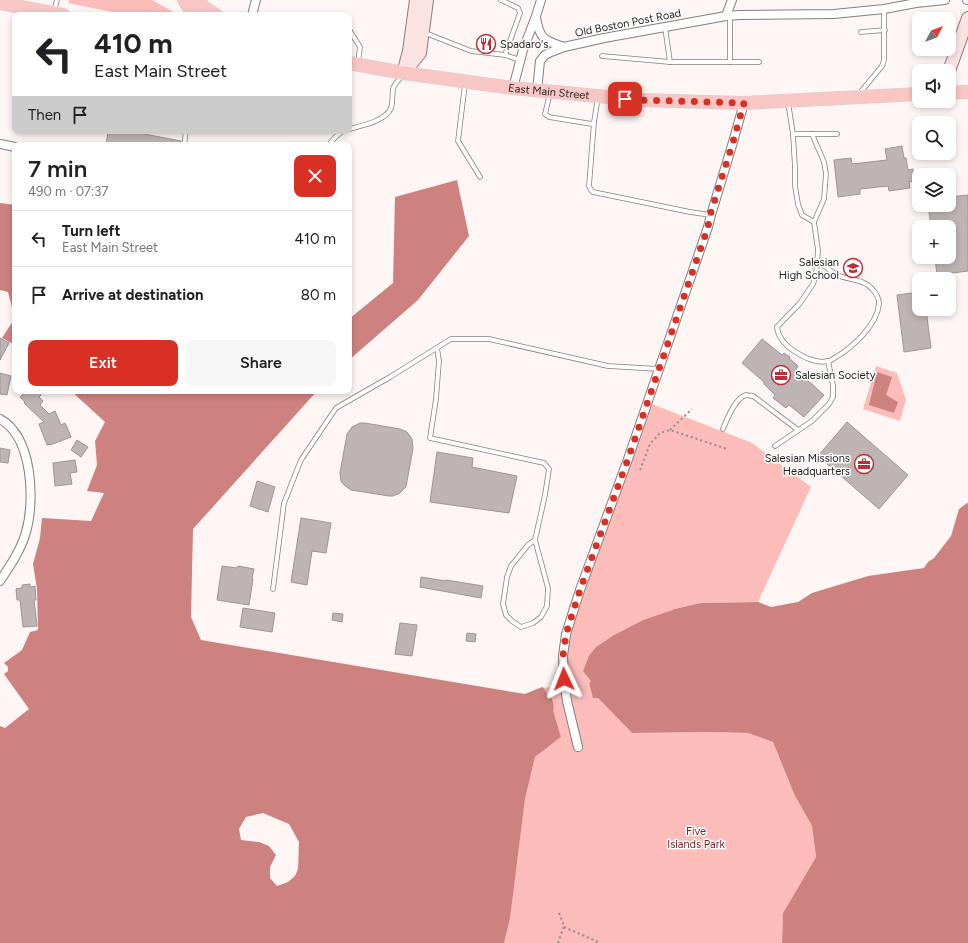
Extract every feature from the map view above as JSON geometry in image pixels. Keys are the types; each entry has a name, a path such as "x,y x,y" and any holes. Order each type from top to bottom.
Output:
{"main road":[{"path":"184,0 192,12"},
{"path":"193,0 211,12"},
{"path":"0,3 49,12"},
{"name":"East Main Street","path":"353,64 465,82 544,92 639,100 744,103 912,94"},
{"path":"956,93 968,92"}],"street":[{"path":"253,12 256,0"},
{"path":"404,73 420,53 417,30 417,0"},
{"path":"513,88 523,50 541,0"},
{"path":"728,16 732,0"},
{"name":"Old Boston Post Road","path":"544,92 540,61 544,55 564,47 604,38 728,16 834,14 884,9 916,3 945,0"},
{"path":"536,16 537,27 544,38 551,43 564,47"},
{"path":"952,64 968,18"},
{"path":"578,747 567,701 564,679 563,656 566,634 580,590 628,459 708,227 710,215 744,103"},
{"path":"0,144 12,146"},
{"path":"0,419 12,427 22,445 27,460 30,482 30,509 26,532 20,548 0,581"}],"lane":[{"path":"57,0 60,12"},
{"path":"501,0 518,8 520,13 505,55"},
{"path":"857,98 882,66 884,60 884,9"},
{"path":"728,16 730,62"},
{"path":"665,27 670,62"},
{"path":"417,30 471,51 505,55 520,60"},
{"path":"861,32 885,30"},
{"path":"352,34 360,47 353,64"},
{"path":"602,56 670,62 759,62"},
{"path":"352,128 366,125 382,118 387,114 391,108 393,87 404,73"},
{"path":"465,82 458,141 480,177"},
{"path":"544,92 545,114 549,117 592,124 594,122"},
{"path":"598,96 594,122 589,186 591,190 593,192 710,215"},
{"path":"788,101 793,134 795,186 798,204 802,215 814,222"},
{"path":"331,142 338,134"},
{"path":"793,134 837,134"},
{"path":"812,134 824,162 826,174 824,199 814,222 818,250 817,260 816,275 813,284 800,303 777,327 777,332 779,337 788,347 804,357 819,362 828,361 842,353 856,342 870,326 877,313 879,302 873,289 867,284 837,275 817,260"},
{"path":"273,589 284,503 301,460 336,408 390,378 450,339 489,339 608,366 659,369"},
{"path":"437,348 439,361 436,399 430,438 544,463 549,469 535,540 548,588 547,606 541,617 532,623 521,627 506,615 503,604 507,577 511,566 535,540"},
{"path":"775,446 812,421 829,404 833,397 833,385 828,361"},
{"path":"723,428 732,408 746,395 753,396 798,430"}],"path":[{"path":"640,470 650,444 660,433 670,430 692,409"},
{"path":"670,430 727,449"},
{"path":"558,943 564,927 559,913"},
{"path":"564,927 598,943"}],"green space":[{"path":"69,0 152,0 174,12 112,12 68,3"},
{"path":"876,366 897,373 906,400 900,421 863,409"},
{"name":"Five Islands Park","path":"644,401 752,443 811,487 758,602 700,603 675,609 643,620 614,635 589,683 593,697 598,698 632,733 748,733 773,742 794,794 812,826 816,857 783,913 782,943 504,943 510,919 525,799 535,757 561,737 553,710 554,706 544,688 559,686 559,646 568,610"}],"shaded area":[{"path":"457,180 469,236 418,300 352,357 352,317 393,283 395,197"},
{"path":"0,203 12,205 12,307 8,292 0,290"},
{"path":"12,323 12,343 2,338"},
{"path":"877,372 892,377 886,395 898,402 894,413 869,405"},
{"path":"74,394 314,394 193,529 191,617 201,640 525,694 542,687 547,694 551,695 554,707 553,710 561,737 535,757 525,799 510,919 504,943 0,943 0,726 5,728 29,709 4,674 8,671 8,667 4,663 22,650 30,632 38,630 37,589 33,564 40,538 42,518 91,521 104,493 87,491 97,465 95,441 105,422","holes":["263,813 289,824 299,842 298,869 295,876 288,882 277,886 270,878 270,867 276,855 269,846 259,842 241,840 239,829 246,817"]},
{"path":"967,503 968,943 782,943 783,913 816,857 812,826 794,794 773,742 748,733 632,733 598,698 593,698 589,683 591,681 583,671 589,656 595,648 614,635 643,620 675,609 700,603 758,602 771,607 798,602 812,593 868,576 924,568 951,536 959,509"}],"building":[{"path":"108,134 144,134 181,141 181,142 106,142"},
{"path":"902,146 908,170 912,169 912,181 909,182 910,188 889,191 888,186 860,189 860,194 838,197 834,160 851,158 852,164 887,160 885,149"},
{"path":"968,195 968,271 937,272 936,264 956,264 956,220 930,220 929,212 956,212 956,196"},
{"path":"912,293 912,316 927,316 931,348 904,352 897,295"},
{"path":"0,338 9,343 0,360"},
{"path":"762,339 782,355 784,353 790,357 789,358 798,366 796,370 824,395 804,417 789,405 786,408 773,398 775,395 764,384 764,382 742,363"},
{"path":"0,373 11,376 7,395 0,394"},
{"path":"24,394 40,394 41,395 39,397 43,401 40,405 49,414 55,411 61,425 65,423 71,437 47,445 39,424 44,422 24,403 25,402 20,397"},
{"path":"847,422 908,475 879,509 818,456"},
{"path":"360,423 400,429 407,432 412,439 413,448 406,487 400,493 389,496 351,490 341,481 340,473 347,434 352,427"},
{"path":"77,440 88,447 81,457 71,450"},
{"path":"0,448 10,450 8,463 0,462"},
{"path":"437,452 473,458 472,467 517,476 509,513 430,502"},
{"path":"75,460 77,472 70,473 72,484 55,486 53,463"},
{"path":"257,481 275,487 268,512 250,506"},
{"path":"301,518 331,523 326,553 312,551 307,585 291,582"},
{"path":"222,566 237,568 238,566 254,569 249,605 217,600"},
{"path":"421,577 483,586 481,598 420,587"},
{"path":"30,584 30,587 35,586 36,600 34,600 37,626 23,627 20,600 17,600 16,589 22,588 22,585"},
{"path":"243,608 275,613 272,632 240,627"},
{"path":"333,613 343,614 342,622 332,620"},
{"path":"400,623 417,625 412,656 395,654"},
{"path":"467,633 476,634 475,642 466,641"}],"place":[{"name":"Spadaro's","path":"486,44"},
{"name":"Salesian High School","path":"853,268"},
{"name":"Salesian Society","path":"781,375"},
{"name":"Salesian Missions Headquarters","path":"864,464"}],"route":[{"path":"564,679 563,656 566,634 580,590 628,459 708,227 710,215 744,103 625,99"}]}
